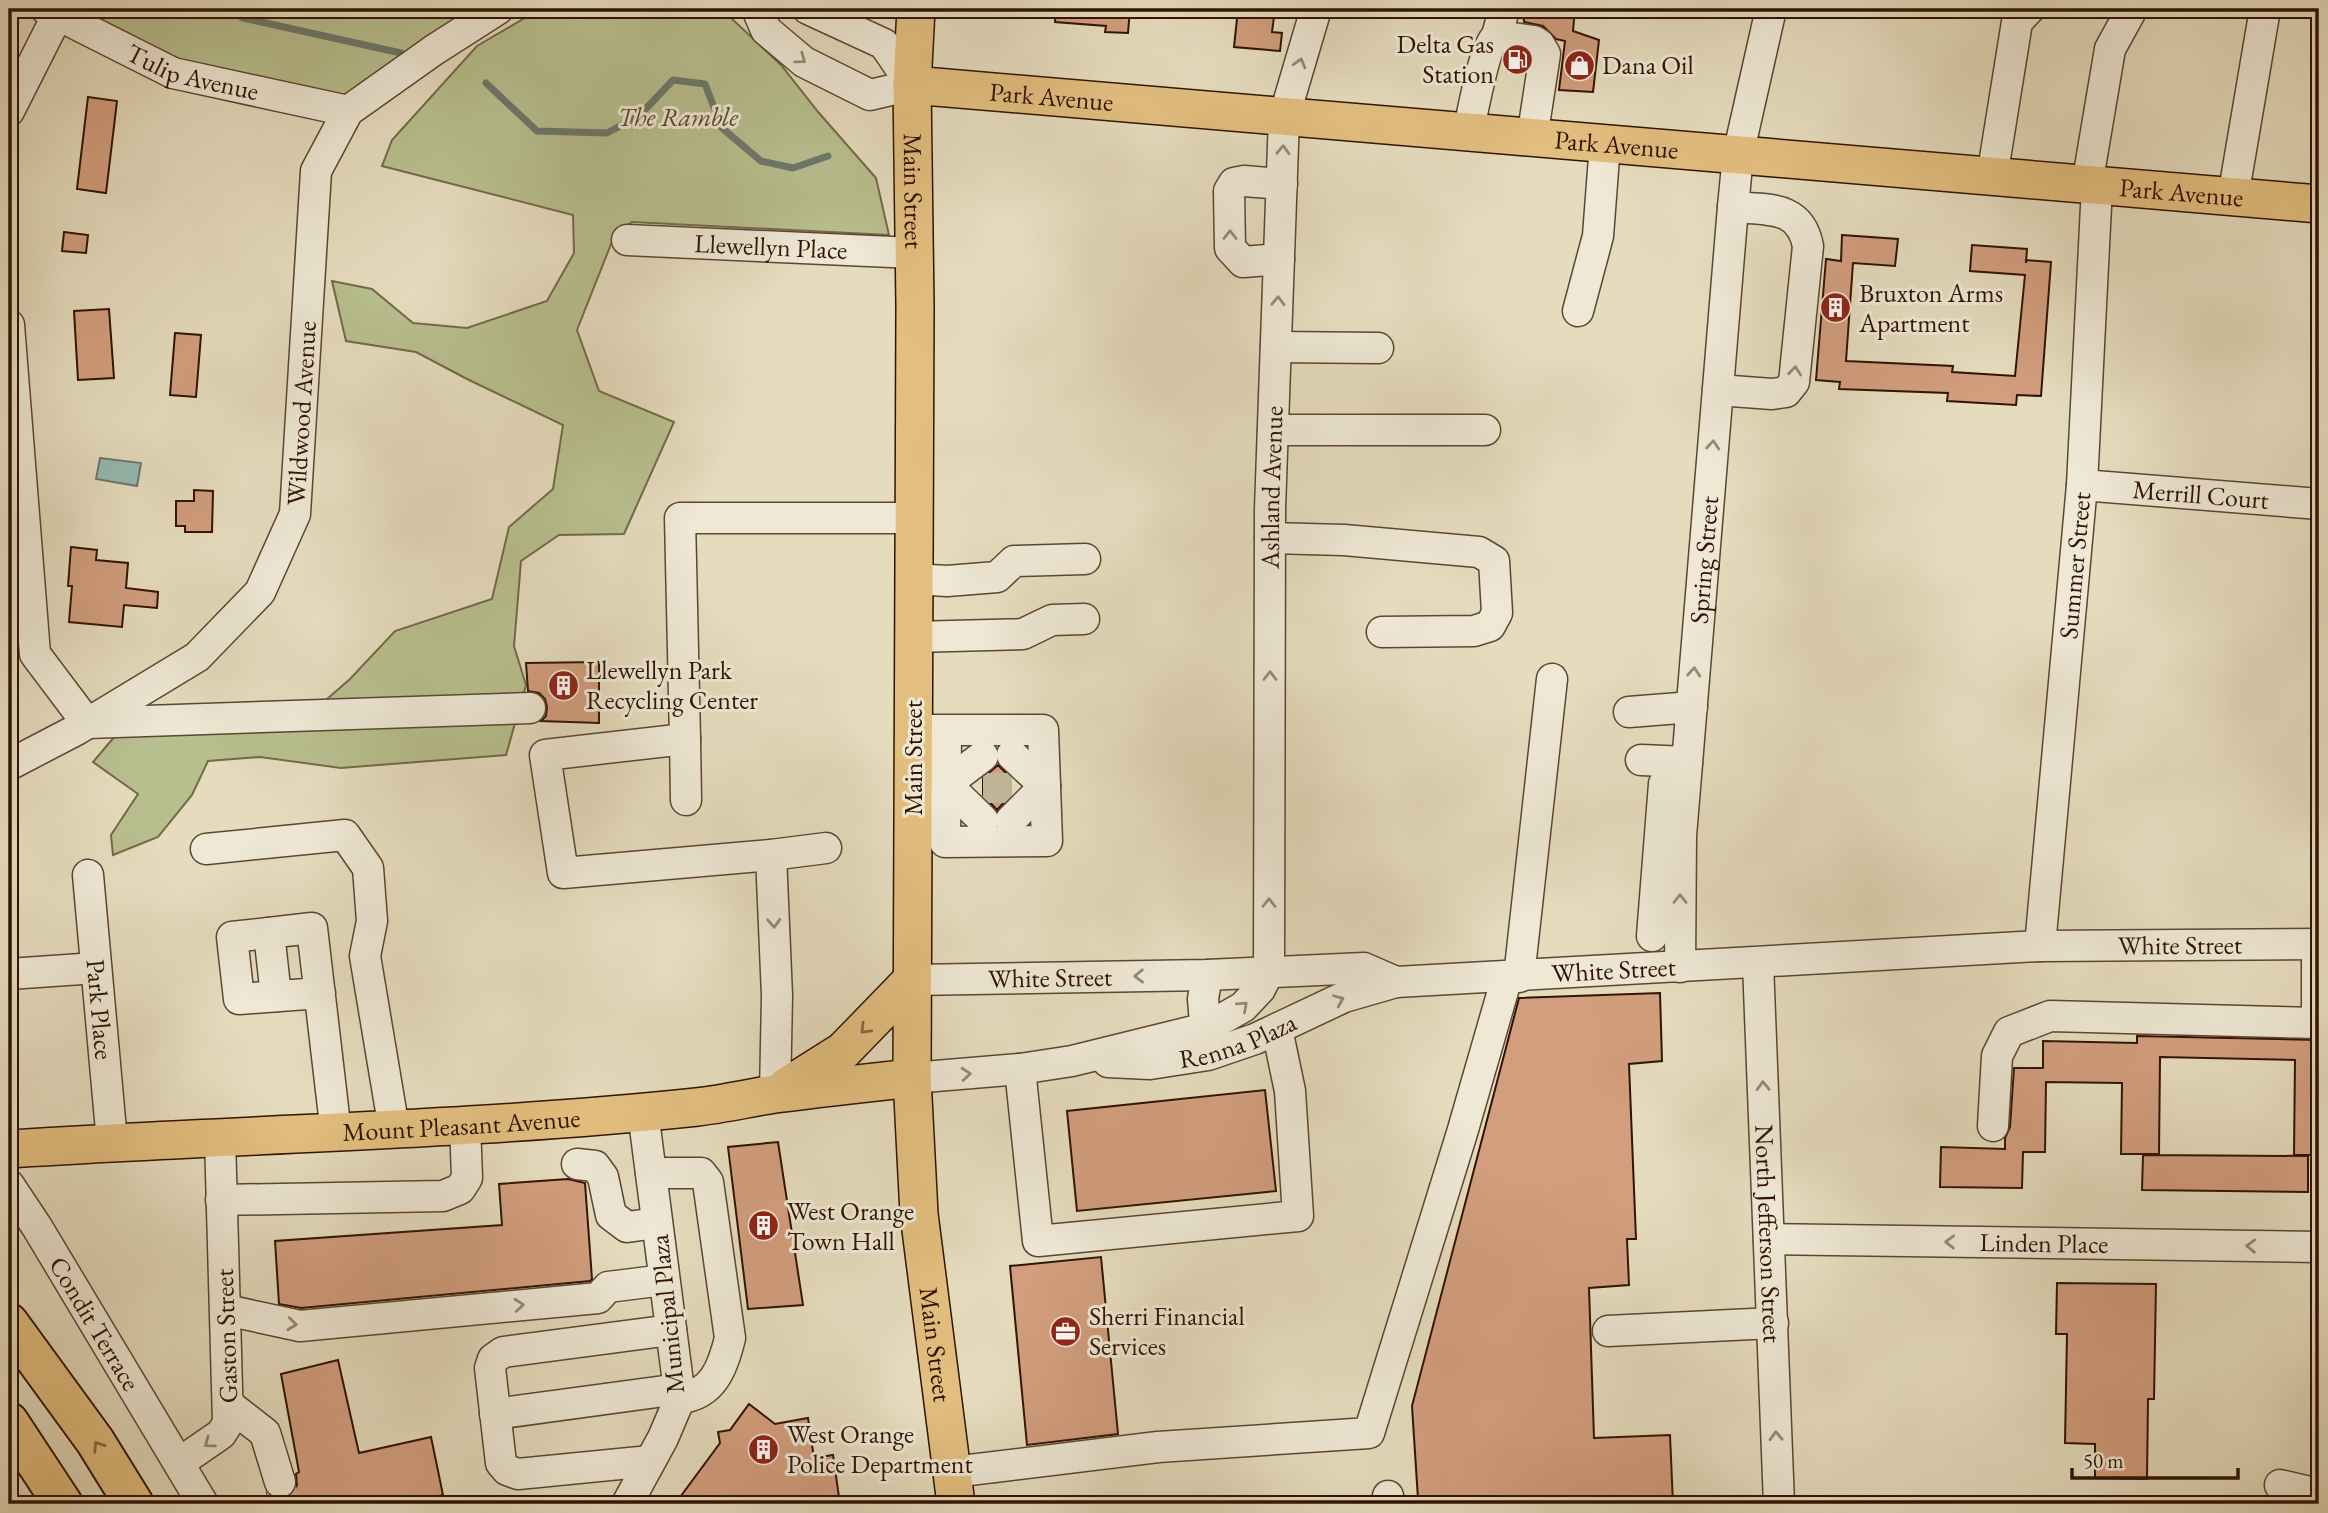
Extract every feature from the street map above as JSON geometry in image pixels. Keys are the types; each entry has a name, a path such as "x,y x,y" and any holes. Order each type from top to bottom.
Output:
{"highway":[{"path":"9,1323 95,1441 134,1504"},
{"path":"9,1422 63,1504"}],"main road":[{"name":"Main Street","path":"916,9 912,85 913,637 930,730 912,844 912,1078 919,1214 955,1488"},
{"name":"Park Avenue","path":"912,85 2319,204"},
{"path":"775,1094 843,1051 912,980"},
{"name":"Mount Pleasant Avenue","path":"9,1149 336,1133 643,1112 700,1107 775,1094 912,1078"}],"street":[{"name":"Wildwood Avenue","path":"9,765 87,723 197,657 260,592 295,514 316,171 348,111 498,9"},
{"name":"Park Avenue","path":"757,9 766,30 804,62 859,90 870,95 912,85"},
{"path":"808,9 884,44 912,85"},
{"name":"Ashland Avenue","path":"1269,971 1270,538 1284,117 1316,9"},
{"name":"Spring Street","path":"1680,967 1670,835 1687,762 1738,155 1772,9"},
{"path":"1992,177 2017,22 2029,9"},
{"name":"Summer Street","path":"2040,946 2082,485 2092,186 2110,49 2132,9"},
{"path":"2233,197 2264,9"},
{"name":"Tulip Avenue","path":"51,12 173,73 348,111"},
{"path":"9,111 51,12"},
{"path":"1468,132 1485,54 1501,23 1539,44 1545,54 1532,138"},
{"path":"1577,311 1598,236 1605,144"},
{"path":"1279,259 1243,262 1230,248 1229,191 1234,183 1244,181 1282,184"},
{"path":"1718,390 1772,394 1786,392 1794,382 1808,246 1805,231 1795,219 1781,211 1733,207"},
{"name":"Llewellyn Place","path":"627,240 914,253"},
{"path":"9,325 35,654 87,723 530,708"},
{"path":"1276,347 1378,348"},
{"path":"1273,430 1485,430"},
{"name":"Merrill Court","path":"2082,485 2319,504"},
{"path":"686,800 680,518 914,518"},
{"path":"1270,538 1344,540 1479,552 1494,561 1497,612 1490,626 1474,631 1382,632"},
{"path":"913,579 947,581 997,577 1014,561 1085,559"},
{"path":"913,637 1023,634 1052,620 1084,619"},
{"path":"955,1488 1158,1447 1369,1433 1513,977 1552,679"},
{"path":"1629,712 1692,707"},
{"path":"912,844 1047,841 1044,730 930,730 946,784 945,842 950,842"},
{"path":"685,738 545,755 563,873 826,848"},
{"path":"1641,760 1687,762"},
{"path":"946,784 997,789 1045,786"},
{"path":"946,784 997,789 1045,786"},
{"path":"1653,936 1670,835 1664,784"},
{"path":"206,849 345,835 368,868 372,921 365,956 394,1129"},
{"path":"771,855 777,996 775,1094"},
{"name":"Park Place","path":"88,875 112,1142"},
{"path":"320,993 239,999 232,937 312,928 320,993 336,1133"},
{"path":"1993,1126 1997,1056 2009,1032 2050,1016 2318,1023 2318,944"},
{"name":"White Street","path":"912,980 1207,975 1364,968 1396,982 2040,946 2318,944"},
{"name":"North Jefferson Street","path":"1758,963 1779,1504"},
{"path":"9,974 96,968"},
{"name":"Renna Plaza","path":"1207,1041 1260,989 1269,971"},
{"path":"1207,975 1203,999 1207,1041"},
{"name":"Renna Plaza","path":"912,1078 1020,1069 1072,1061 1150,1064 1207,1041 1255,1039 1345,997 1396,982"},
{"path":"1020,1069 1038,1241 1298,1216 1290,1091 1277,1028"},
{"name":"Municipal Plaza","path":"627,1504 663,1438 680,1393 643,1112"},
{"path":"221,1200 443,1196 460,1189 467,1178 465,1124"},
{"name":"Gaston Street","path":"179,1463 221,1434 228,1423 220,1138"},
{"path":"577,1164 595,1166 603,1177 611,1215 627,1227 657,1223"},
{"path":"495,1415 680,1393 695,1396 708,1388 726,1357 730,1338 708,1182 701,1173 651,1173"},
{"name":"Condit Terrace","path":"9,1185 179,1463"},
{"name":"Linden Place","path":"1769,1239 2319,1247"},
{"path":"226,1310 300,1326 597,1298 608,1287 664,1280"},
{"path":"1608,1331 1773,1323"},
{"path":"650,1461 518,1474 507,1470 501,1463 490,1368 493,1359 503,1352 671,1329"},
{"path":"229,1405 265,1433 280,1482"},
{"path":"179,1463 203,1504"},
{"path":"2280,1485 2319,1494"}],"green space":[{"path":"59,9 480,9 345,98 210,76"},
{"name":"The Ramble","path":"540,9 700,9 730,17 781,65 876,178 889,235 632,222 615,234 577,330 599,391 674,422 624,534 559,535 521,561 514,646 526,685 506,755 341,768 260,757 208,761 192,795 158,837 113,855 111,835 138,794 93,762 115,736 311,713 350,679 395,631 492,599 509,527 553,489 563,425 416,352 346,341 332,281 372,289 413,323 467,328 547,301 574,253 573,215 382,166 392,140 477,46"}],"water":[{"path":"100,458 141,463 137,486 96,479"}],"building":[{"path":"1056,9 1130,9 1128,33 1105,32 1106,26 1055,22"},
{"path":"1238,9 1275,9 1272,32 1282,33 1280,51 1234,47"},
{"name":"Dana Oil","path":"1523,9 1575,9 1573,31 1599,40 1593,92 1559,90 1565,41 1556,39 1543,26 1524,22"},
{"path":"88,97 117,101 106,193 77,189"},
{"path":"64,232 88,235 86,253 62,251"},
{"name":"Bruxton Arms Apartment","path":"1842,235 1898,239 1895,266 1853,263 1846,361 1953,366 1952,372 2015,376 2025,275 1970,271 1972,245 2027,249 2026,260 2051,262 2041,396 2017,395 2016,405 1947,401 1948,393 1839,389 1840,382 1816,380 1826,259 1841,261"},
{"path":"109,309 114,378 78,380 74,311"},
{"path":"175,333 201,335 196,397 170,395"},
{"path":"194,490 213,491 212,532 185,532 185,526 176,526 176,501 194,501"},
{"path":"71,547 97,550 96,560 128,563 126,588 158,592 157,608 124,605 122,627 69,622"},
{"name":"Llewellyn Park Recycling Center","path":"599,662 599,723 541,721 546,716 545,699 539,693 528,691 526,663"},
{"path":"998,765 1011,778 1011,795 997,810 983,795 983,778"},
{"path":"1660,993 1662,1061 1629,1064 1636,1239 1627,1239 1629,1285 1589,1288 1594,1438 1670,1435 1673,1504 1454,1504 1454,1497 1418,1499 1412,1406 1519,998"},
{"path":"2137,1036 2319,1040 2319,1155 2294,1155 2295,1060 2160,1057 2159,1154 2121,1154 2122,1083 2046,1082 2045,1152 2023,1152 2022,1188 1940,1187 1941,1147 2005,1149 2005,1138 2010,1127 2014,1068 2043,1068 2043,1041 2137,1043"},
{"path":"1265,1090 1276,1191 1077,1211 1067,1111"},
{"name":"West Orange Town Hall","path":"778,1142 803,1305 748,1309 728,1147"},
{"path":"2143,1155 2308,1156 2308,1192 2142,1190"},
{"path":"568,1179 585,1183 590,1281 301,1308 279,1304 275,1241 502,1225 499,1184"},
{"path":"1101,1257 1118,1434 1027,1445 1010,1266"},
{"path":"2057,1283 2156,1284 2154,1399 2148,1399 2147,1479 2095,1478 2095,1444 2065,1443 2067,1334 2056,1334"},
{"path":"338,1360 359,1453 431,1437 443,1495 403,1504 269,1504 267,1493 277,1499 286,1498 293,1493 297,1485 296,1474 299,1472 281,1374"},
{"name":"West Orange Police Department","path":"749,1404 775,1424 808,1418 814,1458 833,1455 840,1504 675,1504 720,1443 718,1432 730,1430"}],"waterway":[{"path":"229,9 243,18 401,53"},
{"path":"486,83 537,131 607,133 639,116 673,80 705,84 722,128 761,161 793,168 828,156"}],"tunnel":[{"path":"983,788 1012,788"},
{"path":"280,1482 284,1504"}],"place":[{"name":"Delta Gas Station","path":"1517,59"},
{"name":"Dana Oil","path":"1579,65"},
{"name":"Bruxton Arms Apartment","path":"1836,308"},
{"name":"Llewellyn Park Recycling Center","path":"563,685"},
{"name":"West Orange Town Hall","path":"764,1226"},
{"name":"Sherri Financial Services","path":"1066,1331"},
{"name":"West Orange Police Department","path":"764,1449"}]}
